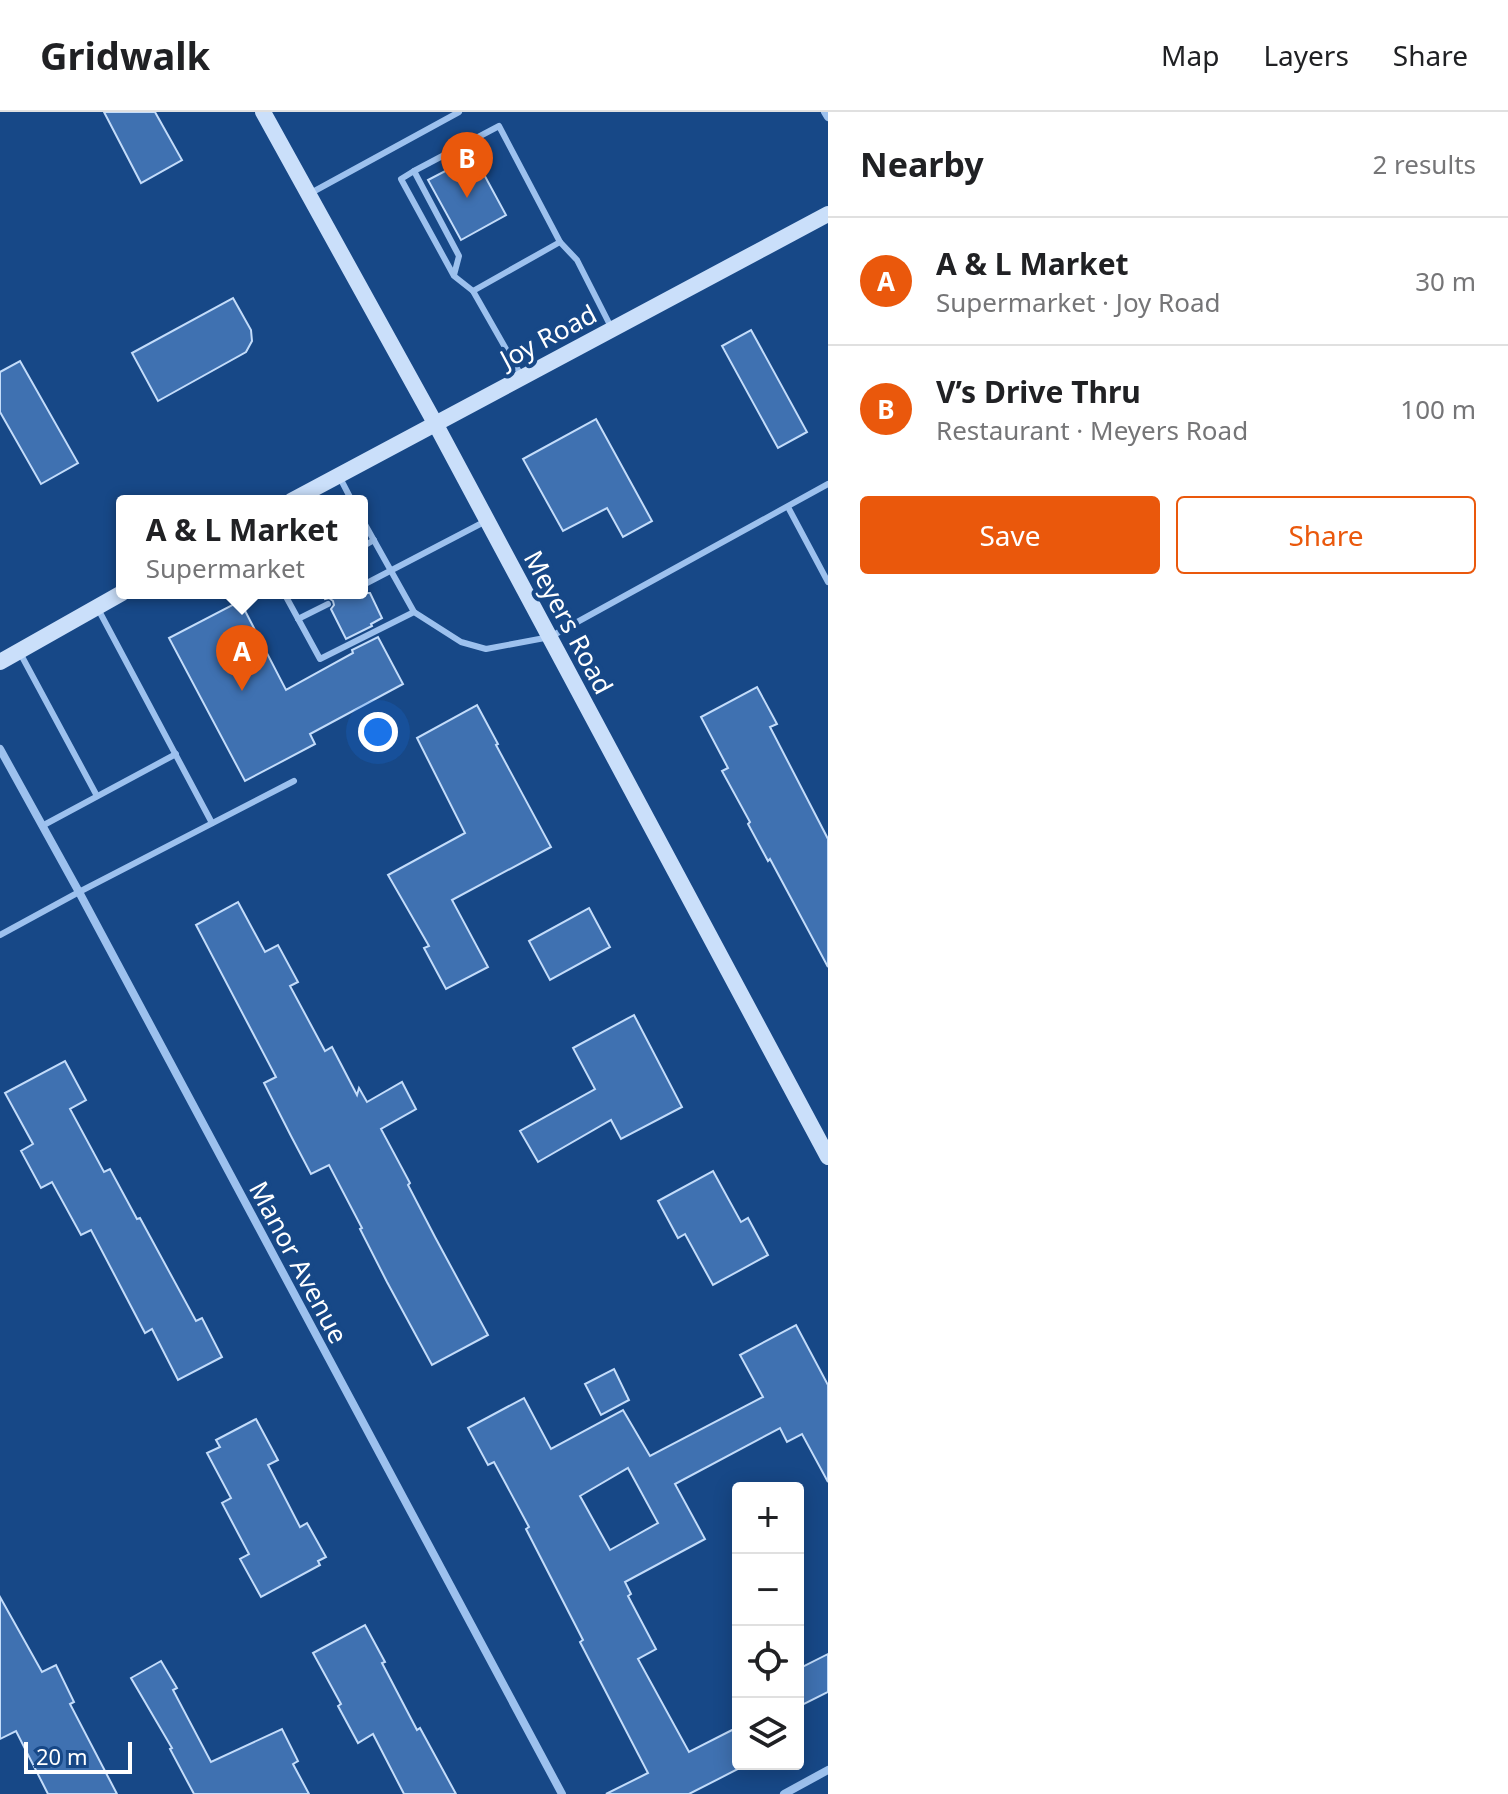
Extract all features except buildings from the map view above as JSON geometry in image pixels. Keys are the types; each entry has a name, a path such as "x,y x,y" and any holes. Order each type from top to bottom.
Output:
{"street":[{"name":"Meyers Road","path":"263,112 435,423 828,1157"},
{"name":"Joy Road","path":"302,495 828,214"},
{"path":"0,662 116,596"},
{"name":"Manor Avenue","path":"0,749 562,1794"},
{"path":"784,1794 828,1770"}],"lane":[{"path":"309,194 459,112"},
{"path":"522,377 473,291 454,276 401,179 414,171 499,126 560,242 577,260 612,329"},
{"path":"414,171 459,256 454,276"},
{"path":"473,291 560,242"},
{"path":"338,476 349,495"},
{"path":"368,530 414,612 461,642 486,649 550,637 828,484"},
{"path":"788,507 828,582"},
{"path":"368,582 487,520"},
{"path":"368,544 374,540"},
{"path":"287,599 320,659 414,612"},
{"path":"298,619 328,604"},
{"path":"97,607 212,823"},
{"path":"19,651 97,796"},
{"path":"42,826 176,754"},
{"path":"0,935 294,781"}],"place":[{"name":"V’s Drive Thru","path":"467,198"},
{"name":"A & L Market","path":"242,691"}]}
